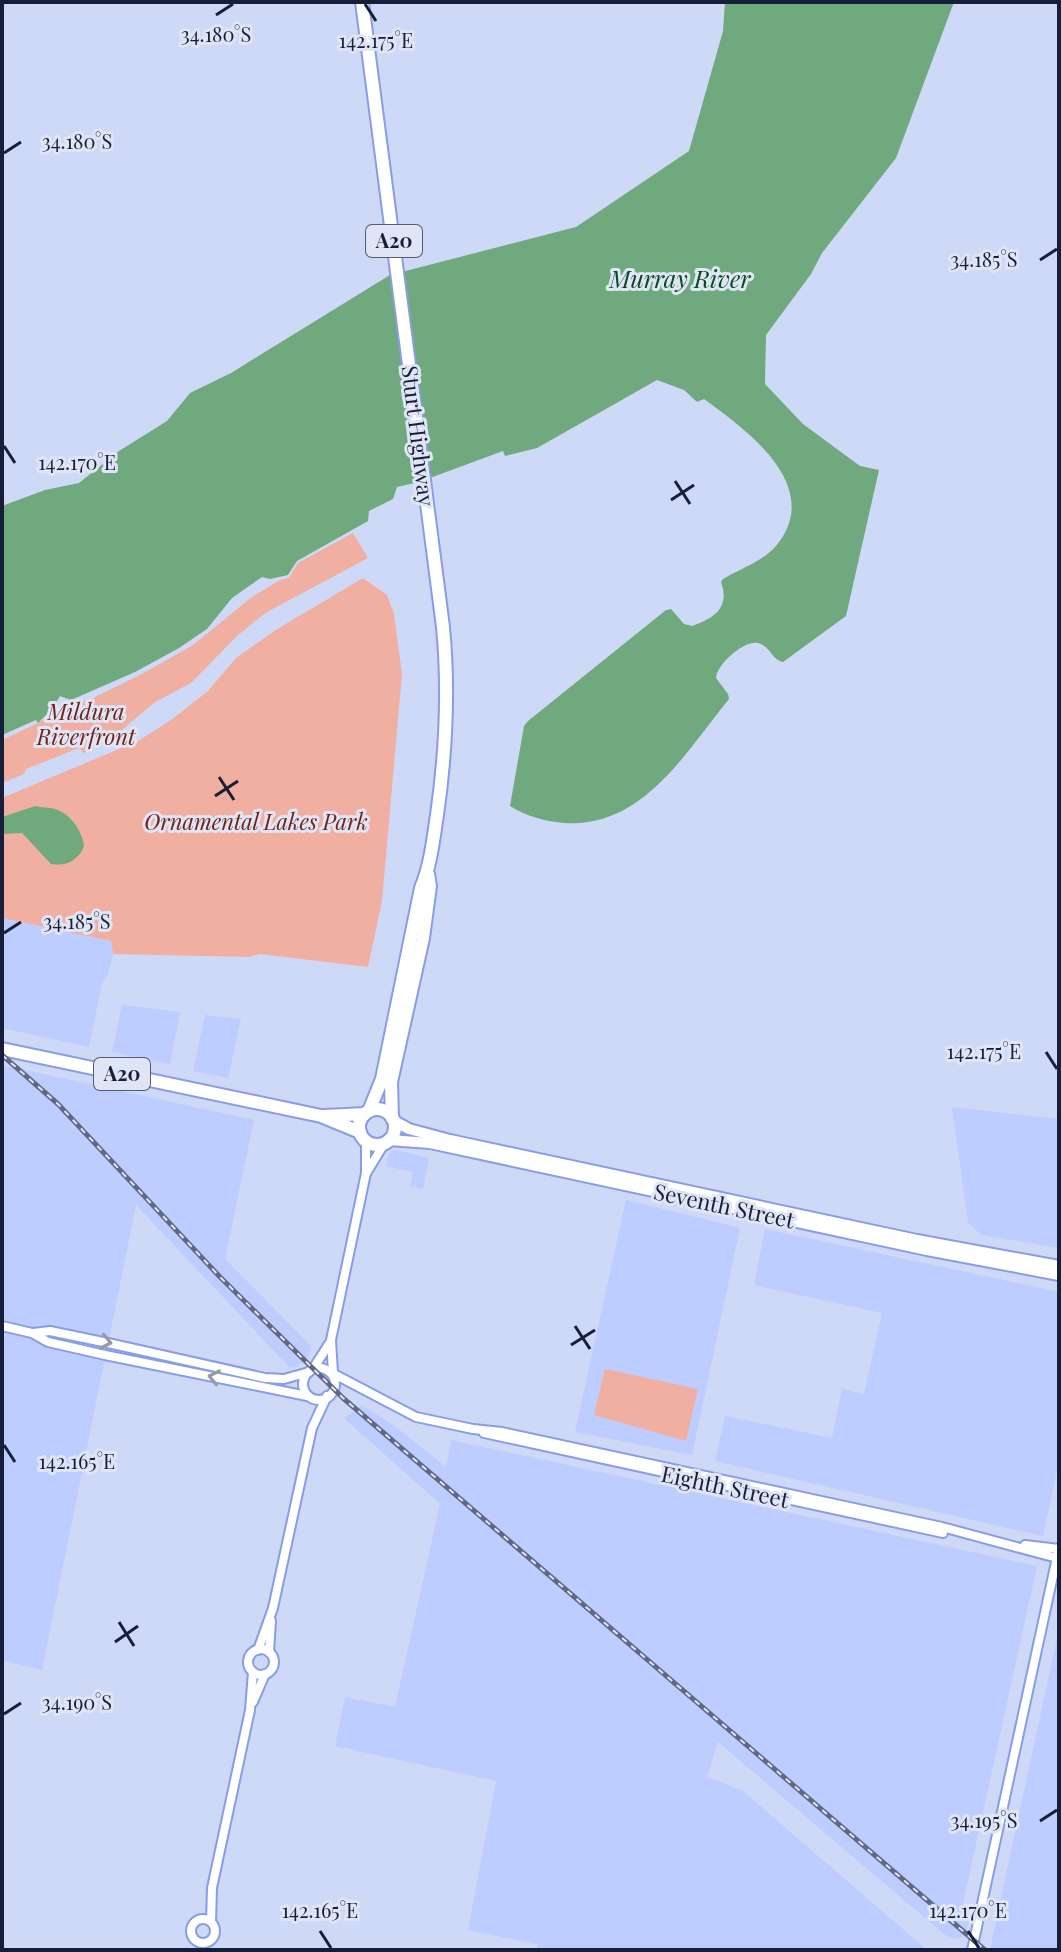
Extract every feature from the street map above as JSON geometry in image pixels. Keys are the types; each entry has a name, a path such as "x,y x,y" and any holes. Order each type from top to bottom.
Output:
{"highway":[{"name":"Sturt Highway","path":"362,2 446,654 446,721 428,871 421,888 382,1079 367,1113"},
{"name":"Sturt Highway","path":"393,1120 391,1082 423,938 430,886 428,871"},
{"name":"A20","path":"2,1049 321,1116 371,1144 386,1142 394,1133 393,1120 381,1110 321,1116"},
{"name":"A20","path":"363,1137 359,1125 367,1113"}],"main road":[{"name":"Seventh Street","path":"393,1120 409,1129 450,1140 925,1242 1059,1266"},
{"name":"Seventh Street","path":"386,1142 430,1143 927,1250 1059,1275"}],"street":[{"path":"250,1710 265,1674 273,1667 269,1652 273,1608 312,1428 335,1385 331,1340 366,1173 363,1137"},
{"path":"366,1173 386,1142"},
{"path":"2,1326 32,1333 50,1331 79,1337 320,1400 345,1389 365,1391"},
{"path":"312,1428 303,1383 331,1340"},
{"path":"251,1380 278,1379 324,1368 333,1374"},
{"name":"Eighth Street","path":"333,1374 416,1417 497,1437 930,1531 1058,1552"},
{"path":"972,1950 1058,1552"},
{"path":"258,1650 273,1608"},
{"path":"194,1940 204,1946 214,1933 211,1922 212,1888 250,1710 253,1672 248,1660 258,1650 269,1652"},
{"path":"253,1672 265,1674"},
{"path":"194,1950 191,1930 212,1888"},
{"path":"198,1920 211,1922"}],"shaded area":[{"path":"2,918 111,941 113,954 108,974 102,983 89,1047 2,1028"},
{"path":"122,1005 180,1012 170,1064 112,1052"},
{"path":"205,1015 241,1019 228,1078 193,1071"},
{"path":"2,1065 254,1120 225,1259 311,1346 309,1355 297,1367 290,1368 136,1205 42,1670 2,1660"},
{"path":"952,1107 1059,1119 1059,1248 982,1235 968,1223"},
{"path":"395,1150 429,1158 423,1189 410,1186 413,1172 386,1166 389,1153"},
{"path":"626,1200 740,1228 692,1455 575,1432"},
{"path":"765,1229 1059,1292 1059,1461 1043,1536 715,1461 725,1416 832,1438 842,1389 864,1394 882,1313 754,1285"},
{"path":"362,1405 396,1427 446,1467 451,1440 1037,1566 962,1908 971,1917 964,1936 955,1939 945,1935 718,1742 707,1777 743,1791 927,1950 537,1950 537,1944 468,1930 496,1781 335,1746 345,1697 395,1707 440,1504 344,1418"},
{"path":"1059,1629 1059,1950 990,1950 993,1935"}],"green space":[{"name":"Mildura Riverfront","path":"353,533 368,558 265,613 237,636 191,683 155,702 110,740 84,753 79,748 26,769 24,774 2,783 2,740 65,706 93,698 142,674 193,645 252,597 289,578 298,563"},
{"name":"Ornamental Lakes Park","path":"363,578 387,595 394,614 402,674 382,901 368,967 260,954 249,957 113,954 111,941 2,918 2,798 138,741 208,691 236,658 274,631"},
{"path":"605,1369 698,1389 686,1441 594,1415"}],"water":[{"name":"Murray River","path":"725,2 954,2 896,158 822,253 811,274 766,335 765,384 803,424 860,466 879,470 846,616 783,662 758,643 746,645 732,654 721,666 716,678 729,699 678,764 639,801 616,814 591,822 549,821 510,806 524,726 528,721 666,610 671,609 684,624 692,626 714,615 724,598 723,579 771,551 789,524 791,502 786,482 759,444 704,399 697,402 684,390 657,380 537,448 505,456 503,451 397,487 393,499 369,511 368,521 297,561 288,575 270,579 262,577 232,598 207,629 179,648 135,672 71,700 60,696 38,723 36,720 2,735 2,506 45,490 79,483 119,451 167,421 190,393 231,373 390,275 576,227 689,151 723,31"},
{"path":"35,806 61,811 75,824 84,846 75,859 51,864 22,833 2,834 2,817"}],"railway":[{"path":"2,1055 58,1104 220,1277 343,1398 985,1950"}]}
